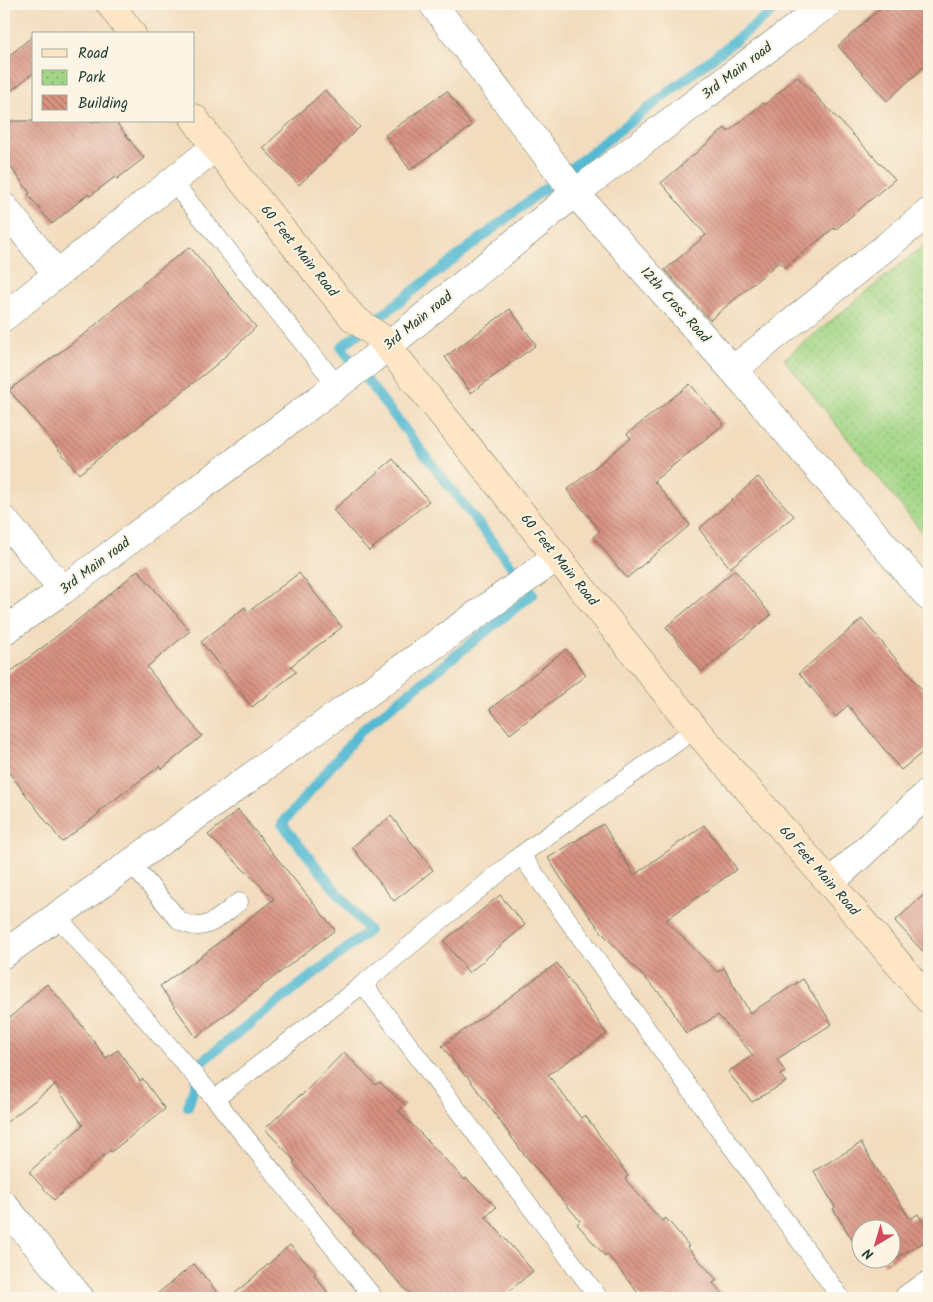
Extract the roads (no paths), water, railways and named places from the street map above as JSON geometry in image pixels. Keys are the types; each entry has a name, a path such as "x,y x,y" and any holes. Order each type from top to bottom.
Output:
{"street":[{"path":"110,4 131,32"},
{"name":"12th Cross Road","path":"433,4 575,193 733,370 929,597"},
{"name":"3rd Main road","path":"4,631 341,382 379,348 575,193 827,4"},
{"name":"60 Feet Main Road","path":"195,119 215,147 379,348 546,564 830,882 929,1000"},
{"path":"4,317 56,273 215,147"},
{"path":"4,207 56,273"},
{"path":"733,370 929,212"},
{"path":"4,520 62,590"},
{"path":"4,954 546,564"},
{"path":"830,882 929,792"},
{"path":"4,1205 80,1298"},
{"path":"909,1298 929,1285"}],"lane":[{"path":"172,181 341,382"},
{"path":"215,1099 363,984 521,856 695,729"},
{"path":"521,856 841,1298"},
{"path":"130,862 179,920 187,925 197,927 209,925 239,902"},
{"path":"56,915 215,1099 374,1298"},
{"path":"363,984 599,1298"}],"waterway":[{"path":"188,1107 201,1062 369,931 282,824 361,731 533,594 341,347 782,4"}]}
